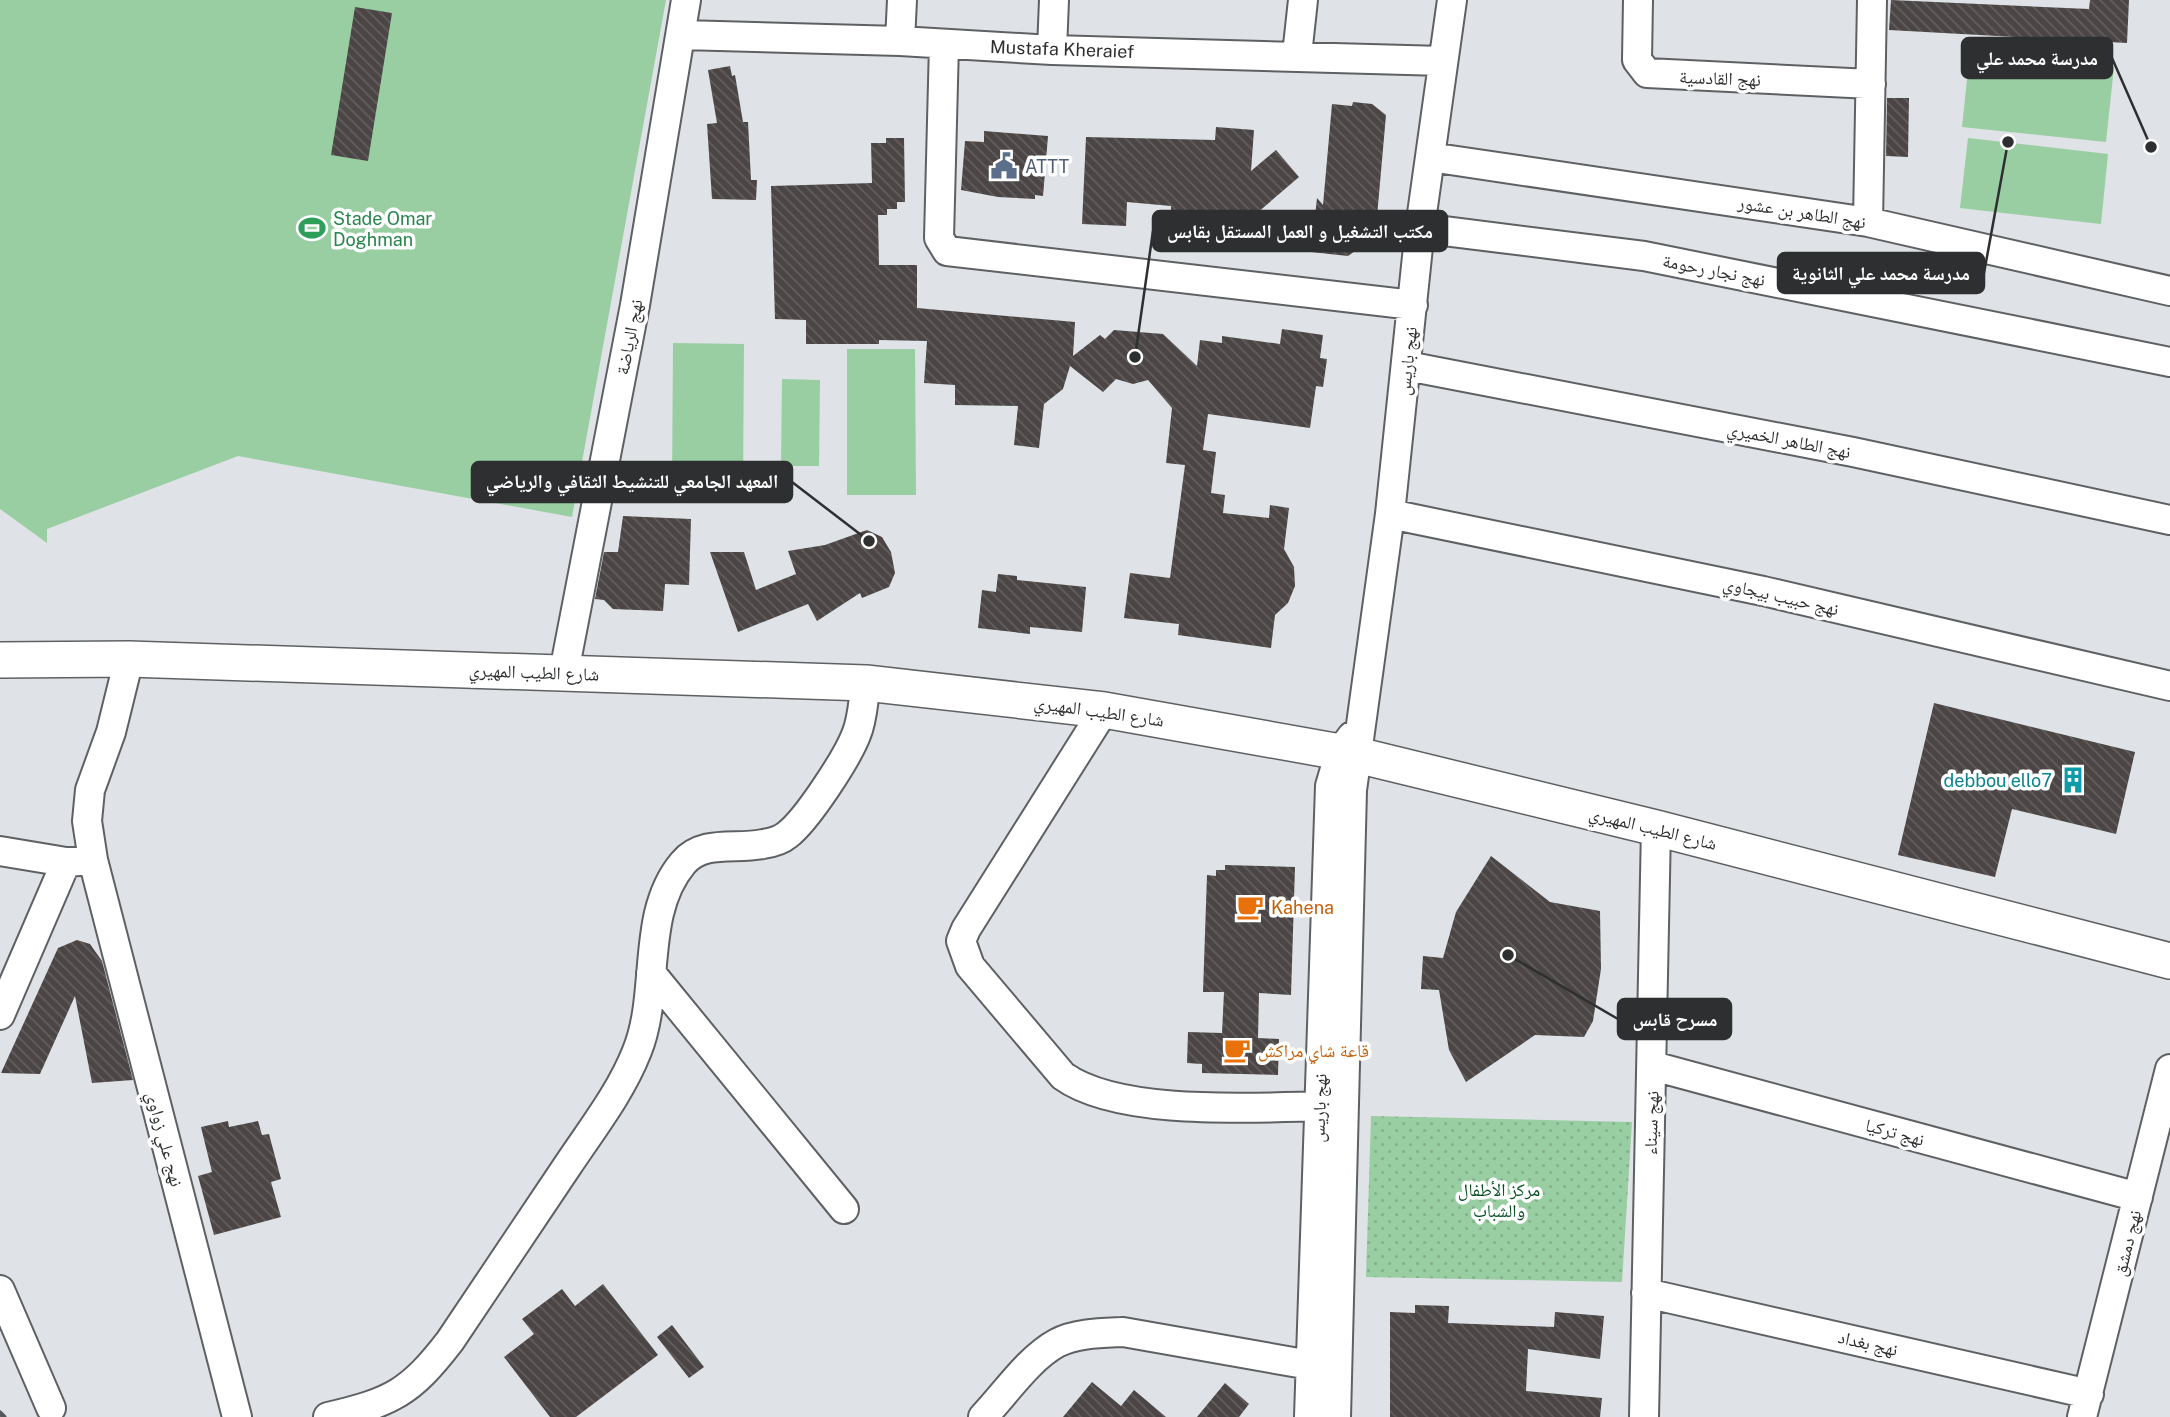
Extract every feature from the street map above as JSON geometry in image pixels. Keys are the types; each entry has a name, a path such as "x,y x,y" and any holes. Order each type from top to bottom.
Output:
{"street":[{"name":"نهج الرياضة","path":"564,672 635,305 686,0"},
{"path":"900,41 902,0"},
{"path":"1052,50 1054,0"},
{"path":"1297,55 1303,0"},
{"name":"نهج باريس","path":"1309,1417 1310,1365 1331,1106 1353,743 1390,514 1408,366 1420,228 1452,0"},
{"name":"نهج القادسية","path":"1638,0 1637,60 1647,73 1871,84"},
{"path":"1868,222 1872,0"},
{"name":"Mustafa Kheraief","path":"682,35 900,41 1052,50 1443,61"},
{"path":"944,44 939,237 947,251 1413,305"},
{"name":"نهج الطاهر بن عشور","path":"1430,157 1868,222 2170,291"},
{"name":"نهج نجار رحومة","path":"1420,228 1644,256 2170,362"},
{"name":"نهج الطاهر الخميري","path":"1408,366 1853,452 2170,520"},
{"name":"نهج حبيب بيجاوي","path":"1390,514 1762,591 2170,686"},
{"name":"شارع الطيب المهيري","path":"0,660 130,659 866,683 1104,710 1353,743 1656,828 2170,961"},
{"name":"نهج علي زواوي","path":"130,659 111,732 90,790 79,861 237,1417"},
{"path":"328,1417 375,1406 405,1391 427,1371 450,1341 612,1097 637,1052 646,1020 651,973 665,898 684,862 698,850 716,846 741,848 765,844 786,836 802,820 856,736 866,683"},
{"path":"1104,710 966,929 961,941 970,966 1062,1076 1079,1088 1128,1101 1200,1106 1331,1106"},
{"name":"نهج سيناء","path":"1644,1417 1656,828"},
{"path":"0,851 79,861 0,1014"},
{"path":"651,973 844,1209"},
{"name":"نهج تركيا","path":"1653,1066 2138,1197"},
{"name":"نهج دمشق","path":"2086,1405 2170,1069"},
{"name":"نهج باريس","path":"1331,1106 1338,1365 1336,1417"},
{"path":"0,1290 51,1408"},
{"name":"نهج بغداد","path":"1646,1293 2086,1405"},
{"path":"983,1417 1037,1359 1058,1342 1091,1334 1123,1332 1310,1365 1338,1365"}],"green space":[{"name":"Stade Omar Doghman","path":"0,0 666,0 572,517 238,456 47,529 47,543 0,509"},
{"path":"1970,51 2114,67 2106,142 1962,127"},
{"path":"1968,138 2108,154 2101,224 1960,208"},
{"path":"673,343 744,344 743,487 672,486"},
{"path":"847,349 915,349 916,495 847,495"},
{"path":"782,379 820,380 819,466 781,466"},
{"name":"مركز الأطفال والشباب","path":"1371,1116 1632,1122 1622,1282 1366,1277"}],"building":[{"path":"1891,0 2089,9 2090,0 2129,0 2127,43 1889,30"},
{"path":"355,7 392,13 368,161 331,155"},
{"path":"730,66 732,76 735,75 743,122 748,122 751,180 757,180 756,200 712,199 707,124 717,123 708,70"},
{"path":"1887,98 1909,98 1908,157 1886,156"},
{"path":"1353,102 1372,104 1386,115 1376,228 1365,244 1348,256 1311,252 1317,198 1323,205 1332,104 1352,106"},
{"path":"1216,127 1254,130 1251,171 1276,150 1299,177 1250,219 1224,217 1224,221 1208,221 1171,210 1171,206 1127,202 1126,226 1082,224 1086,137 1215,140"},
{"name":"ATTT","path":"984,131 1048,136 1043,196 1035,195 1035,199 998,197 961,190 965,141 984,142"},
{"path":"886,138 904,138 905,202 897,202 897,209 887,209 887,215 878,215 879,265 917,265 917,308 1075,322 1073,356 1100,335 1105,339 1114,330 1163,334 1197,366 1200,340 1222,343 1222,336 1280,344 1282,329 1323,335 1320,358 1327,359 1323,387 1316,386 1310,428 1208,414 1203,450 1216,452 1211,493 1225,495 1223,513 1269,518 1270,505 1289,508 1284,549 1294,567 1295,586 1288,603 1275,615 1271,648 1178,635 1179,624 1124,618 1130,573 1170,578 1185,465 1166,463 1172,408 1148,380 1133,384 1116,379 1103,392 1070,366 1063,389 1044,404 1039,448 1014,445 1018,406 955,405 955,385 924,383 927,341 879,340 879,344 806,344 806,320 775,319 771,186 872,183 871,143 886,143"},
{"path":"623,516 691,519 689,585 665,584 663,611 613,609 604,600 595,599 604,552 618,552"},
{"path":"867,530 882,537 891,552 895,573 889,587 862,598 860,593 817,621 808,604 738,632 710,552 744,552 756,590 796,574 788,551 825,545"},
{"path":"998,574 1017,576 1017,580 1086,587 1082,632 1030,627 1030,634 978,628 982,590 996,592"},
{"path":"1934,703 2135,752 2116,834 2012,809 1995,877 1898,855"},
{"path":"1491,856 1550,902 1600,911 1601,969 1593,1021 1584,1037 1535,1035 1466,1082 1449,1050 1439,990 1421,989 1423,956 1443,958 1456,912"},
{"path":"1225,865 1295,867 1291,995 1259,993 1258,1038 1279,1039 1278,1075 1202,1073 1202,1064 1187,1063 1188,1032 1222,1033 1224,992 1203,992 1207,875 1216,876 1216,870 1225,870"},
{"path":"77,940 90,944 102,961 133,1080 92,1083 75,996 40,1074 1,1073 58,948"},
{"path":"228,1121 229,1127 258,1121 262,1135 269,1134 281,1179 271,1182 281,1217 214,1235 198,1176 212,1172 201,1127"},
{"path":"603,1284 658,1355 576,1417 550,1417 504,1357 534,1334 522,1319 562,1289 575,1306"},
{"path":"1415,1305 1449,1306 1448,1323 1554,1327 1555,1312 1604,1316 1600,1359 1528,1349 1526,1391 1602,1398 1600,1417 1390,1417 1390,1312 1415,1313"},
{"path":"672,1325 704,1367 689,1378 657,1337"},
{"path":"1092,1382 1121,1406 1134,1390 1166,1417 1063,1417"},
{"path":"1225,1383 1249,1404 1239,1417 1197,1417"}],"railway":[{"path":"0,1413 4,1417"}],"place":[{"name":"مدرسة محمد علي الثانوية","path":"2008,142"},
{"name":"مدرسة محمد علي","path":"2151,147"},
{"name":"ATTT","path":"1004,166"},
{"name":"Stade Omar Doghman","path":"312,228"},
{"name":"مكتب التشغيل و العمل المستقل بقابس","path":"1135,357"},
{"name":"المعهد الجامعي للتنشيط الثقافي والرياضي","path":"869,541"},
{"name":"debbou ello7","path":"2073,780"},
{"name":"Kahena","path":"1250,907"},
{"name":"مسرح قابس","path":"1508,955"},
{"name":"قاعة شاي مراكش","path":"1237,1050"}]}
